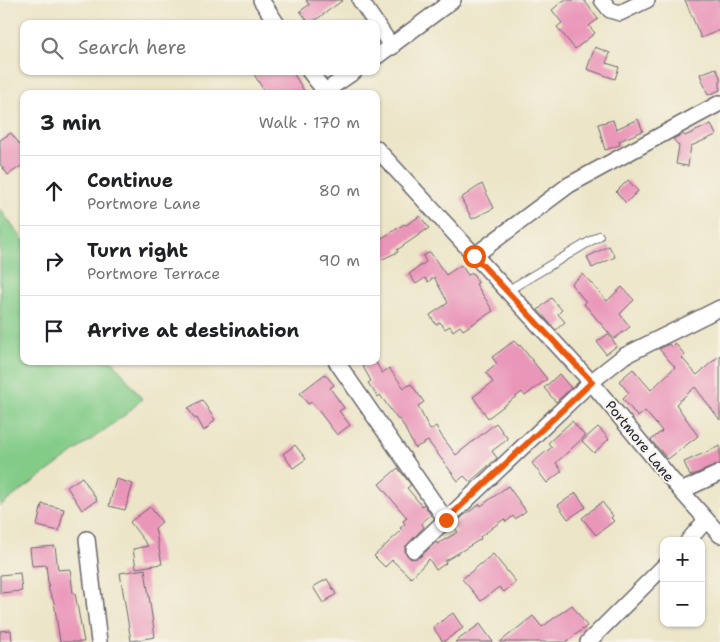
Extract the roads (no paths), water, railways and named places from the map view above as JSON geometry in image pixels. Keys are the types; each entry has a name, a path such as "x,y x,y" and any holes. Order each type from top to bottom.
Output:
{"street":[{"path":"261,0 274,20"},
{"path":"360,0 374,20"},
{"path":"380,54 453,0"},
{"path":"602,0 610,10 620,13 647,0"},
{"path":"380,29 392,47"},
{"path":"312,75 322,90"},
{"path":"328,90 349,75"},
{"path":"474,256 569,185 720,103"},
{"name":"Portmore Lane","path":"380,156 592,382 681,491 720,535"},
{"path":"414,550 592,382 624,356 720,308"},
{"path":"339,365 446,520"},
{"path":"681,491 720,473"},
{"path":"691,537 706,520"},
{"path":"87,539 99,642"},
{"path":"588,642 660,570"}],"lane":[{"path":"507,291 599,236"}]}
